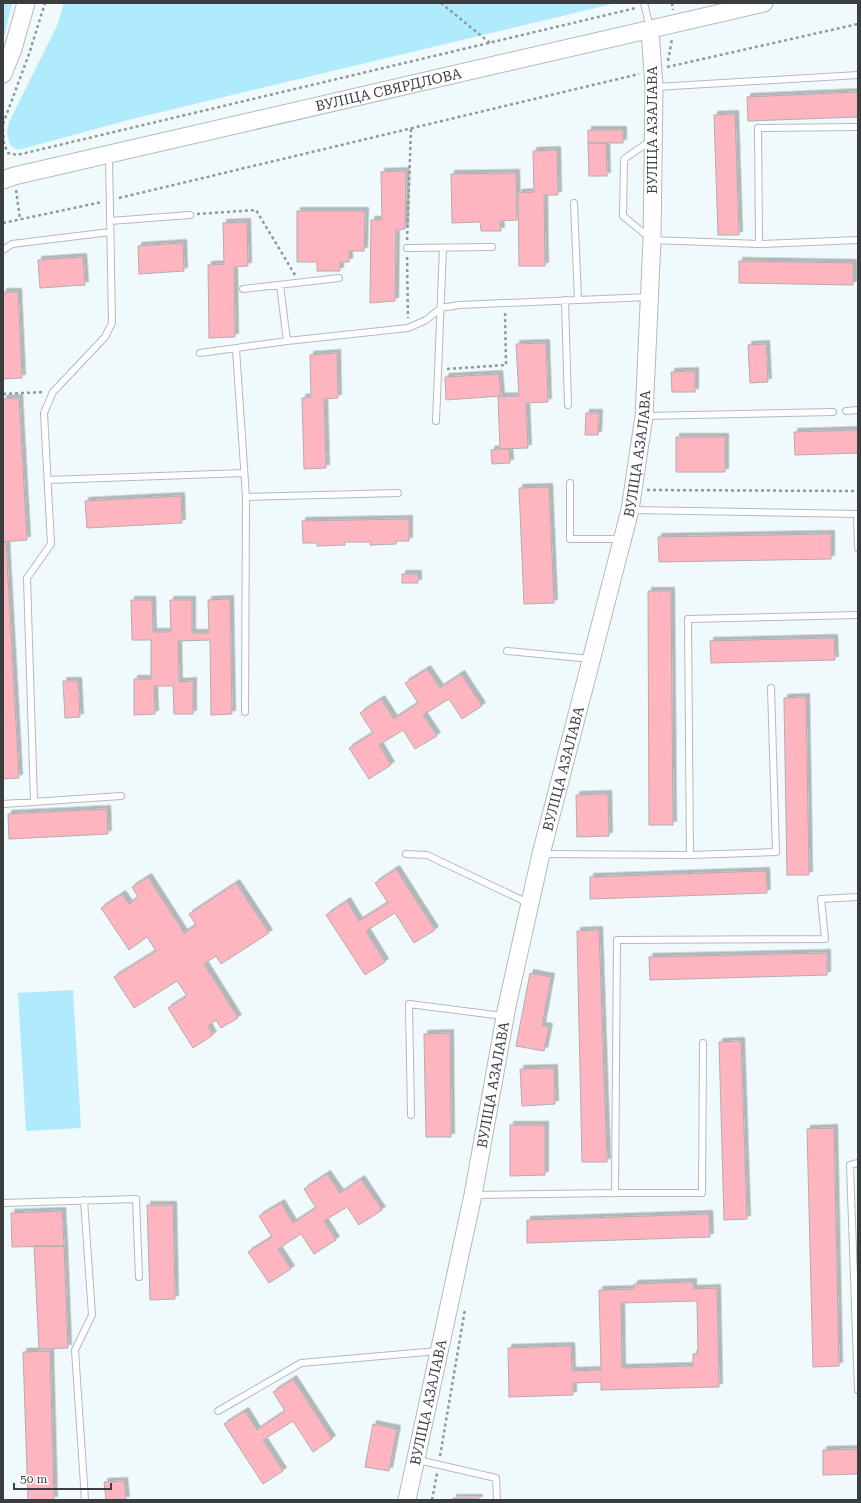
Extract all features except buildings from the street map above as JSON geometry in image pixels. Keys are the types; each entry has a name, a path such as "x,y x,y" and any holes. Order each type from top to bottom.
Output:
{"street":[{"path":"3,74 13,49 26,3"},
{"name":"ВУЛІЦА СВЯРДЛОВА","path":"7,176 109,155 764,3"},
{"name":"ВУЛІЦА АЗАЛАВА","path":"407,1500 473,1195 505,1016 541,854 630,510 644,416 652,240 653,79 650,30"}],"lane":[{"path":"644,4 650,30"},
{"path":"653,79 858,75"},
{"path":"758,244 758,128 858,127"},
{"path":"653,139 624,159 623,216 652,240 758,244 858,240"},
{"path":"34,802 27,578 51,544 44,413 53,392 105,337 112,323 109,155"},
{"path":"574,203 578,300"},
{"path":"110,221 190,215"},
{"path":"3,250 12,244 110,232"},
{"path":"407,248 492,247"},
{"path":"436,421 443,248"},
{"path":"243,289 338,278"},
{"path":"280,285 287,341"},
{"path":"200,353 287,341 408,328 426,320 441,308 459,305 649,297"},
{"path":"565,300 568,405"},
{"path":"236,349 246,497 245,712"},
{"path":"846,411 858,410"},
{"path":"644,416 833,412"},
{"path":"48,480 244,474"},
{"path":"570,483 570,539 622,539"},
{"path":"246,497 398,493"},
{"path":"630,510 857,514 858,548"},
{"path":"690,855 688,619 858,615"},
{"path":"507,651 591,659"},
{"path":"541,854 690,855 776,852 771,688"},
{"path":"3,804 121,796"},
{"path":"406,854 427,854 530,904"},
{"path":"615,1193 617,940 825,939 821,899 858,896"},
{"path":"411,1115 410,1004 505,1016"},
{"path":"473,1195 702,1193 703,1043"},
{"path":"858,1163 850,1164 858,1390"},
{"path":"3,1203 136,1199 139,1277"},
{"path":"84,1200 92,1315 75,1350 86,1500"},
{"path":"218,1411 301,1363 440,1351"},
{"path":"416,1460 496,1478 497,1500"}],"path":[{"path":"3,124 29,54 45,3"},
{"path":"441,3 490,42"},
{"path":"3,129 4,144 8,153 17,155 644,4"},
{"path":"3,223 110,200 411,128 653,79 858,24"},
{"path":"408,328 407,248 411,128"},
{"path":"190,215 256,210 299,282"},
{"path":"438,369 506,364 505,303"},
{"path":"3,394 53,392"},
{"path":"644,490 858,491"}],"shaded area":[{"path":"3,3 12,3 3,41"},
{"path":"64,3 616,3 132,119 18,150 10,145 7,133 9,122 57,26"},
{"path":"73,990 81,1128 26,1131 18,993"}]}
